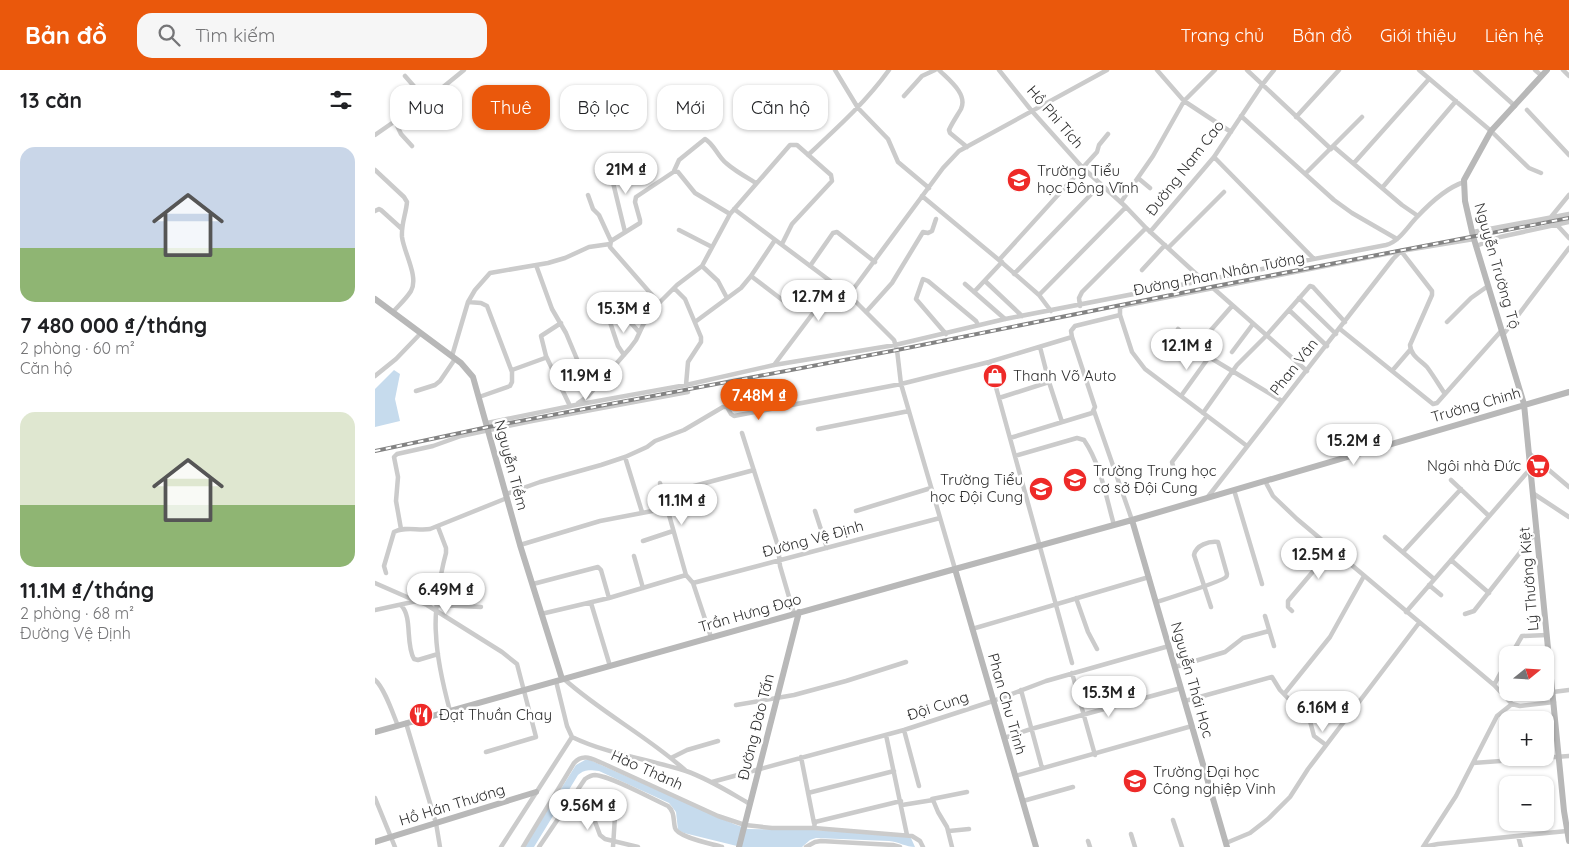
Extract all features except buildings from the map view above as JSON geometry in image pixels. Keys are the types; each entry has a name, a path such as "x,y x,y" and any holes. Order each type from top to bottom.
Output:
{"main road":[{"path":"1463,182 1491,131 1547,70"},
{"name":"Nguyễn Trường Tộ","path":"1463,182 1473,236 1524,404"},
{"name":"Nguyễn Tiềm","path":"375,299 469,372 487,423 520,545 561,680"},
{"name":"Trường Chinh","path":"1132,520 1569,392"},
{"name":"Lý Thường Kiệt","path":"1524,404 1548,646"},
{"name":"Trần Hưng Đạo","path":"375,732 955,568 1132,520"},
{"name":"Nguyễn Thái Học","path":"1132,520 1226,845"},
{"name":"Phan Chu Trinh","path":"955,568 1037,847"},
{"name":"Đường Đào Tấn","path":"739,847 796,613"},
{"name":"Lý Thường Kiệt","path":"1554,702 1569,841"},
{"name":"Hồ Hán Thương","path":"375,842 536,792"}],"street":[{"path":"445,85 464,70"},
{"path":"835,70 858,108 888,139 898,162 929,188"},
{"path":"808,155 858,108 874,91 889,70"},
{"path":"904,96 923,76 935,70"},
{"path":"939,70 961,94 963,103 949,130 967,147"},
{"name":"Hồ Phi Tích","path":"999,70 1031,110 1082,167 1205,281"},
{"path":"849,295 943,168 959,151 1107,70"},
{"path":"1157,70 1184,101 1231,132"},
{"path":"1121,202 1153,156 1184,101 1215,70"},
{"path":"1247,70 1332,148 1418,216"},
{"name":"Đường Nam Cao","path":"1150,232 1214,157 1274,70"},
{"path":"1419,70 1491,131 1529,168 1541,173"},
{"path":"1475,70 1515,106"},
{"path":"1535,70 1542,76"},
{"path":"1563,70 1569,76"},
{"path":"1296,117 1336,71"},
{"path":"405,76 413,85"},
{"path":"1354,164 1429,79"},
{"path":"1382,188 1456,101"},
{"path":"1527,110 1569,155"},
{"path":"1241,116 1334,200 1352,213 1397,239"},
{"path":"1305,174 1362,118"},
{"path":"375,136 390,125"},
{"path":"399,130 412,146"},
{"path":"974,292 1097,152 1108,134"},
{"path":"416,391 435,385 440,381 453,358 468,302 489,273 558,260 589,247 610,242 638,225 640,222 635,202 636,197 674,171 679,160 705,139 709,141 718,156 727,164 756,183"},
{"path":"570,406 582,401 624,355 636,340 639,332 659,303 674,288 702,266 730,214 791,144 797,145 831,175 832,181 792,224 782,244"},
{"path":"1214,157 1314,259"},
{"path":"608,162 625,232"},
{"path":"375,170 407,200 402,229 404,247 413,276 413,284 410,292 393,312"},
{"path":"674,171 678,172 695,193 730,214"},
{"path":"1138,178 1151,188"},
{"path":"487,423 773,365 946,334 1005,319 1080,306 1386,245 1397,239 1418,216 1452,186 1463,182"},
{"path":"1014,274 1101,184"},
{"path":"1142,270 1224,192"},
{"path":"588,195 593,209 599,215 610,242 610,248 659,303"},
{"path":"1551,217 1569,195"},
{"path":"922,196 1039,295 1051,310"},
{"path":"1039,295 1126,207"},
{"path":"734,209 849,295 894,340 901,384 955,568"},
{"path":"375,211 381,210 402,229"},
{"name":"Đường Phan Nhân Tường","path":"625,457 647,447 655,441 685,430 723,407 727,407 731,414 735,416 901,384 989,362 1072,337 1071,331 1075,326 1120,315 1120,308 1123,306 1401,251 1569,214"},
{"path":"867,312 892,282 923,232 928,233 932,231 936,219"},
{"path":"1476,246 1500,237 1569,222"},
{"path":"1557,224 1569,238"},
{"path":"1080,306 1079,301 1082,292 1146,228"},
{"path":"679,230 712,247"},
{"path":"810,266 833,233 837,232 875,262"},
{"path":"695,322 741,288 775,240"},
{"path":"1340,329 1433,404 1437,403 1502,333 1569,248"},
{"path":"1401,251 1432,291 1432,295 1410,345 1411,350 1445,394"},
{"name":"Phan Vân","path":"1206,499 1401,251"},
{"path":"536,265 552,308 561,323 579,364 595,387"},
{"path":"702,266 718,281 727,298"},
{"path":"751,276 785,302"},
{"path":"946,334 916,300 923,279 928,281 976,321 978,325"},
{"path":"985,280 1022,316"},
{"path":"773,365 835,284"},
{"path":"965,284 1005,319"},
{"path":"1164,476 1172,473 1174,470 1172,462 1237,365 1267,336 1309,288 1312,286 1345,322"},
{"path":"1447,322 1471,298 1488,286"},
{"path":"674,288 685,299 701,340 688,362 686,384"},
{"path":"1213,288 1307,371"},
{"path":"1299,298 1336,334"},
{"path":"468,302 481,303 487,306 512,372 510,386 479,397"},
{"path":"618,306 639,332"},
{"path":"1197,346 1232,306"},
{"path":"1289,310 1327,346"},
{"path":"1120,315 1132,352 1145,369 1247,446"},
{"path":"609,319 618,346 624,355"},
{"path":"561,323 541,336 546,356 570,406"},
{"path":"1232,352 1253,324"},
{"path":"1178,329 1209,357 1283,401"},
{"path":"375,376 396,359 421,333"},
{"path":"1072,337 1095,408 1094,411 1132,520"},
{"path":"1040,347 1061,422"},
{"path":"1392,371 1411,350"},
{"path":"512,372 515,368 540,361 546,356"},
{"path":"1181,396 1209,357"},
{"path":"989,362 1072,663"},
{"path":"999,398 1049,382"},
{"path":"401,529 396,501 398,483 395,455 489,430 689,392"},
{"path":"818,429 909,411"},
{"path":"1010,438 1094,411"},
{"path":"742,433 779,546 780,566 796,613"},
{"path":"1015,456 1077,438 1084,440 1099,471 1114,525"},
{"path":"1529,454 1569,487"},
{"path":"386,573 384,569 392,534 401,529 418,531 438,526 540,482 625,457 642,512"},
{"path":"1406,612 1531,468"},
{"path":"664,494 754,470"},
{"path":"1451,480 1489,516"},
{"path":"1265,481 1273,496 1297,520 1494,685 1512,704 1520,706 1554,702"},
{"path":"660,483 686,575 693,583 711,637"},
{"path":"856,511 931,488"},
{"path":"1403,552 1461,489"},
{"path":"1234,490 1262,584"},
{"path":"1534,494 1569,517"},
{"path":"520,545 600,520 668,508"},
{"path":"815,511 827,548"},
{"name":"Đường Vệ Định","path":"693,583 940,518"},
{"path":"438,526 446,553 436,632 441,677 450,710"},
{"path":"1465,614 1475,611 1537,530"},
{"path":"643,541 673,531"},
{"path":"1385,537 1434,579"},
{"path":"1157,602 1204,586 1223,580 1227,576 1218,542 1203,545 1195,550 1194,555 1204,586 1211,607"},
{"path":"1292,610 1287,607 1288,601 1333,550"},
{"path":"634,556 643,588"},
{"path":"1451,560 1489,593"},
{"path":"533,584 598,567 601,570 609,598"},
{"path":"541,614 591,603 686,575"},
{"path":"1285,693 1330,637 1364,576"},
{"path":"972,629 1149,577"},
{"path":"375,583 417,601 438,607 481,607"},
{"path":"1429,585 1441,595"},
{"path":"1076,598 1088,632 1097,649"},
{"path":"375,610 417,601"},
{"path":"591,603 611,666"},
{"path":"401,605 406,612 408,636 414,659 418,660 438,654"},
{"path":"438,607 515,662 519,670 536,737 486,752"},
{"path":"1265,616 1274,646"},
{"path":"1226,845 1250,833 1279,808 1295,790 1308,769 1419,623"},
{"path":"1175,668 1225,652 1243,638 1269,631"},
{"path":"1516,646 1522,636 1547,636"},
{"name":"Đội Cung","path":"712,782 904,730 1072,673 1169,646"},
{"path":"736,704 776,698 824,687 906,662"},
{"path":"1072,673 1095,755"},
{"path":"1494,685 1499,676"},
{"path":"1185,701 1270,677 1275,680 1280,690 1311,721 1314,736 1326,746"},
{"path":"375,680 378,682 388,702 398,726"},
{"path":"561,680 567,726 572,738 686,771 712,782 751,804"},
{"path":"561,680 671,758 686,771"},
{"path":"1004,738 1181,688"},
{"path":"1021,690 1041,768"},
{"path":"1554,692 1569,690"},
{"path":"1423,847 1456,796 1497,716 1512,704"},
{"path":"406,723 436,823 440,847"},
{"path":"1015,776 1095,755 1192,726"},
{"path":"904,730 919,786"},
{"path":"886,735 907,835"},
{"path":"501,847 572,738"},
{"path":"671,758 687,750 718,741"},
{"path":"1473,763 1569,756"},
{"name":"Hào Thành","path":"523,847 574,764 585,757 718,816 745,826"},
{"path":"801,757 814,825"},
{"path":"808,793 894,771"},
{"path":"539,847 561,812 587,777 598,776 668,806 673,811 675,828 679,835 723,847"},
{"path":"1023,801 1073,787"},
{"path":"745,826 772,828 814,825 901,803 967,792"},
{"path":"375,798 395,847"},
{"path":"931,799 935,802 938,812 949,831 952,847"},
{"path":"613,844 615,801"},
{"path":"561,812 594,819 603,838 613,844 638,847"},
{"path":"1173,820 1182,847"},
{"path":"814,825 907,835 918,838 923,847"},
{"path":"949,831 969,829"},
{"path":"1423,847 1567,831"},
{"path":"1131,834 1135,847"},
{"path":"1518,836 1521,847"},
{"path":"807,847 821,841 893,844 900,847"},
{"path":"1088,841 1090,847"}],"water":[{"path":"394,370 400,374 395,399 400,421 375,427 375,389"},
{"path":"585,760 590,760 748,829 814,830 906,836 911,838 915,847 889,841 816,838 810,840 802,847 741,847 678,830 676,812 669,803 599,771 590,770 578,775 534,847 524,847 576,765"}],"railway":[{"path":"375,451 488,427 897,350 1569,218"}],"place":[{"name":"Trường Tiểu học Đông Vĩnh","path":"1019,180"},
{"name":"Thanh Võ Auto","path":"995,376"},
{"name":"Ngôi nhà Đức","path":"1538,466"},
{"name":"Trường Trung học cơ sở Đội Cung","path":"1075,480"},
{"name":"Trường Tiểu học Đội Cung","path":"1041,489"},
{"name":"Đạt Thuần Chay","path":"421,715"},
{"name":"Trường Đại học Công nghiệp Vinh","path":"1135,781"}]}
